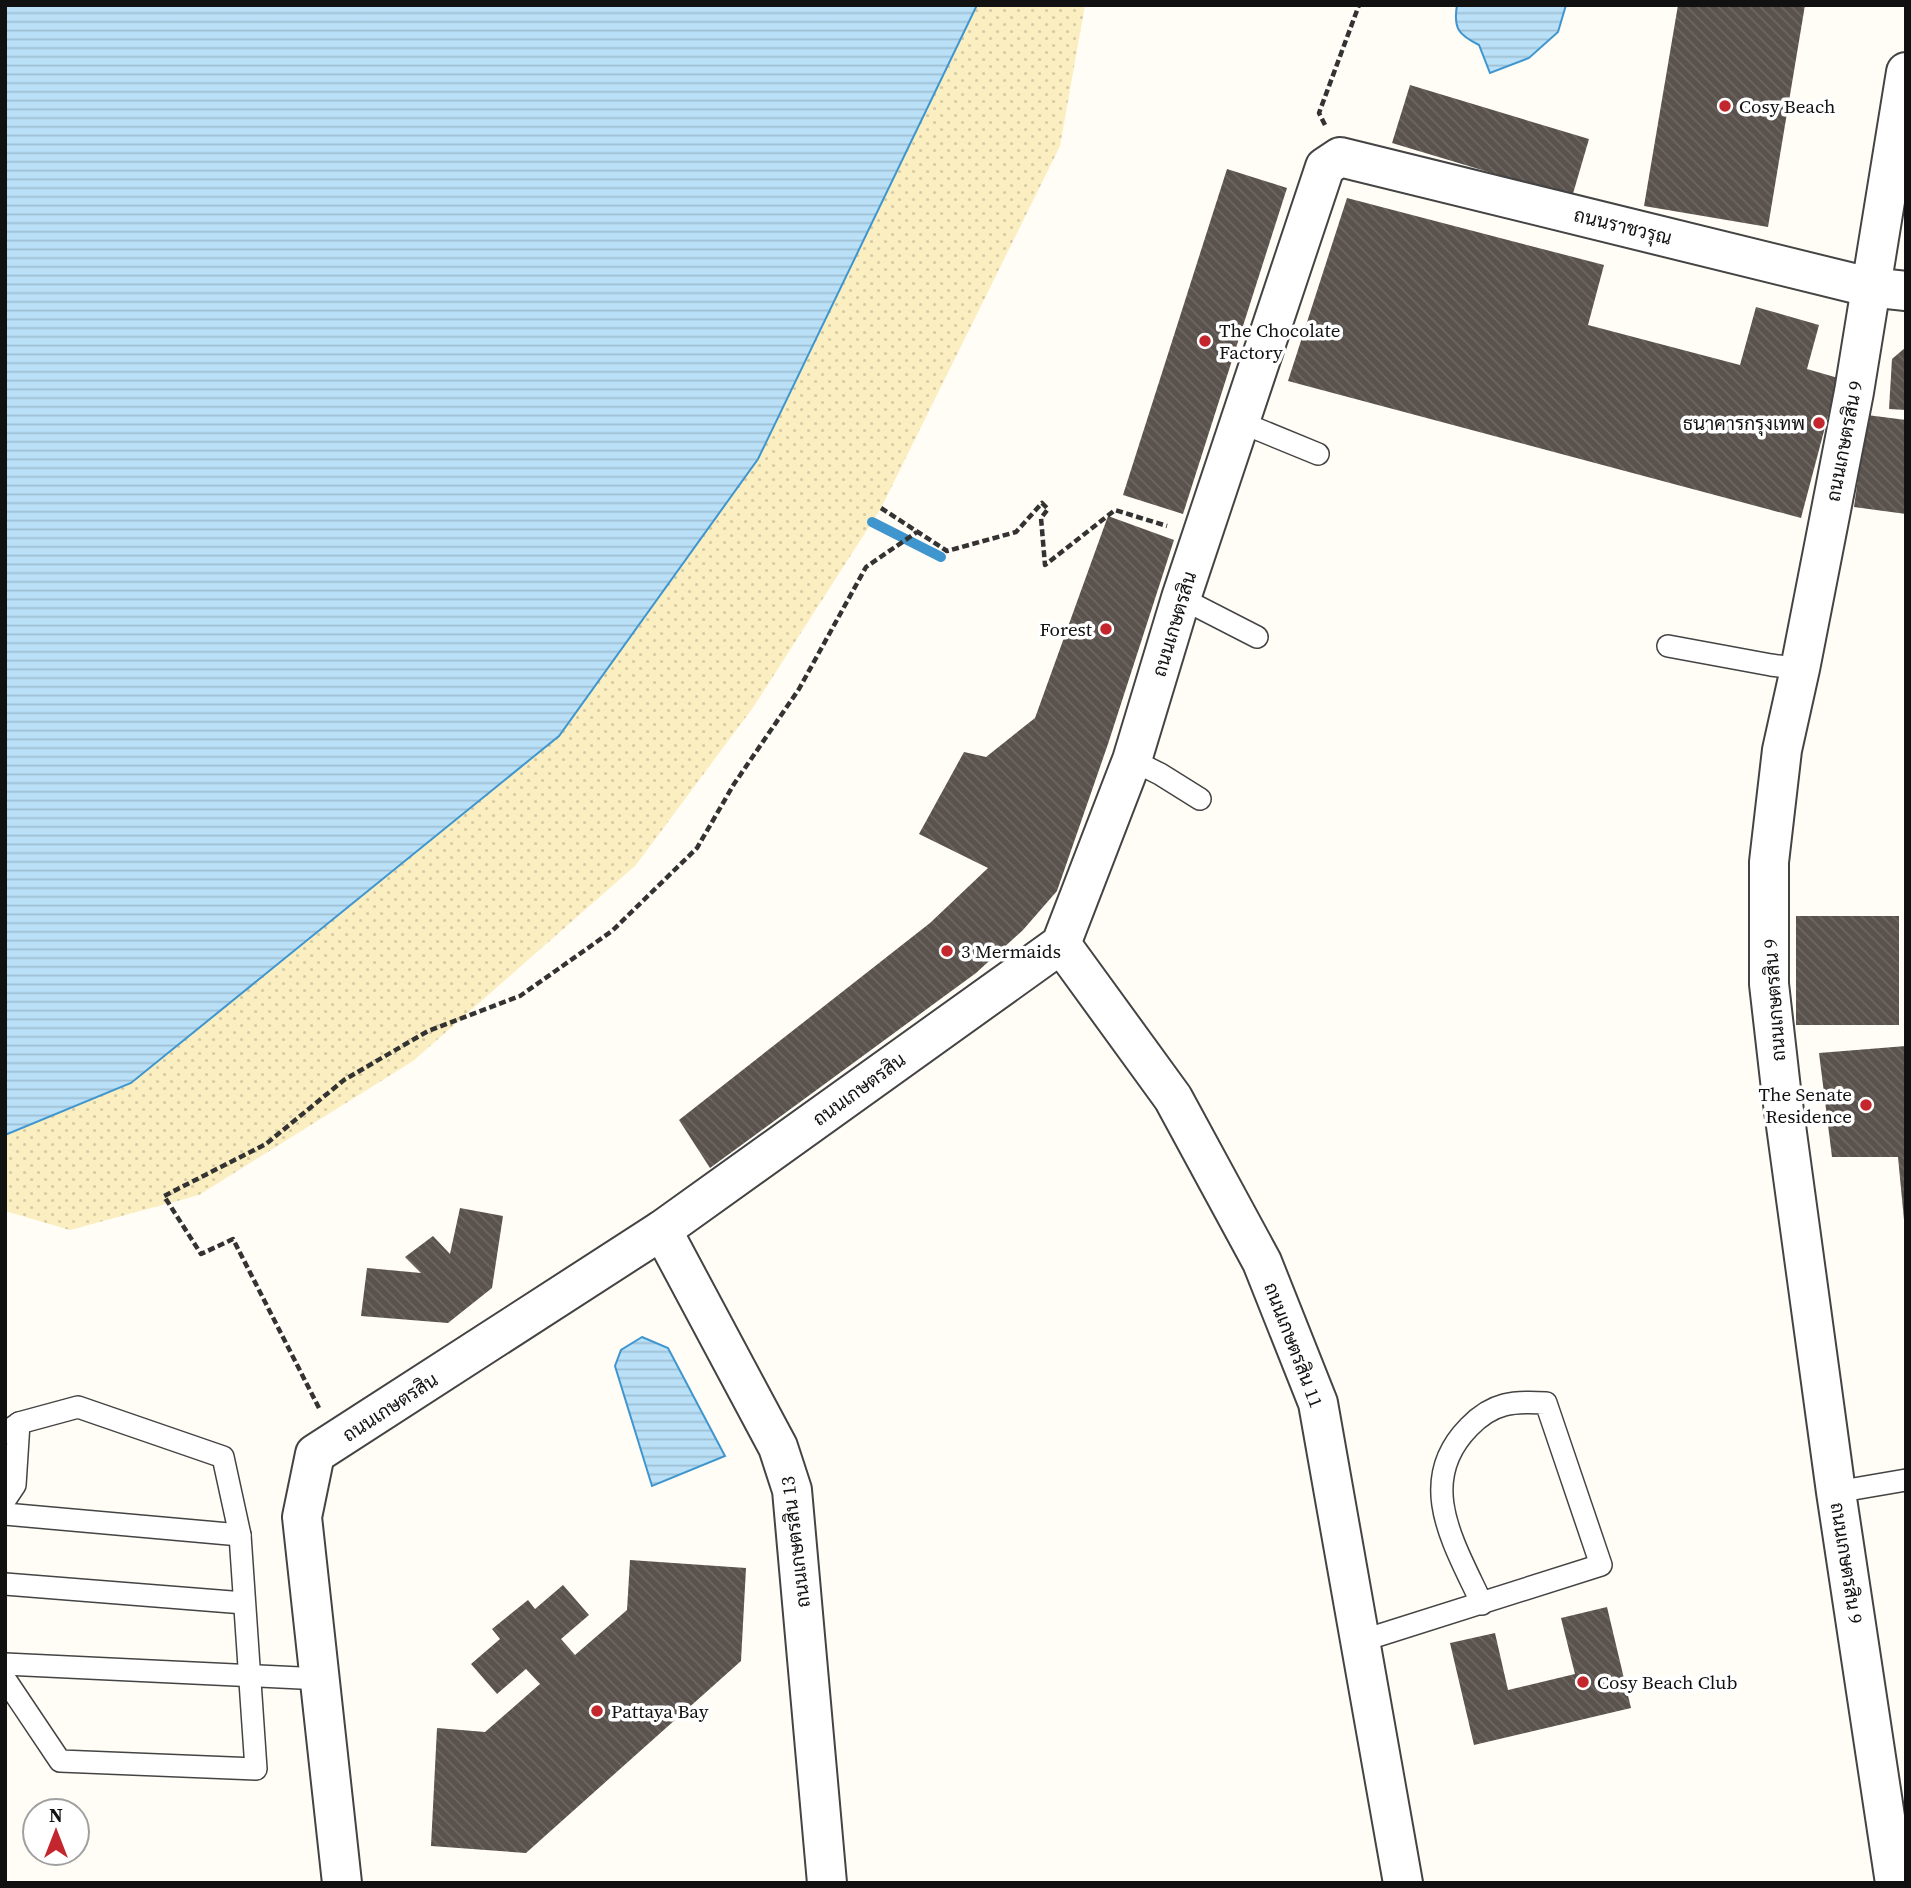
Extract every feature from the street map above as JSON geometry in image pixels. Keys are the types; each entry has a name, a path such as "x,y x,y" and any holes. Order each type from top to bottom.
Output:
{"street":[{"name":"ถนนเกษตรสิน 9","path":"1895,1883 1836,1492 1783,1102 1769,984 1769,862 1782,750 1854,392 1887,289 1906,72"},
{"name":"ถนนราชวรุณ","path":"1340,157 1887,289"},
{"name":"ถนนเกษตรสิน","path":"342,1883 302,1517 315,1454 662,1230 1061,944 1132,760 1181,598 1325,167 1340,157"},
{"name":"ถนนเกษตรสิน 11","path":"1061,944 1173,1098 1262,1262 1318,1403 1403,1883"},
{"name":"ถนนเกษตรสิน 13","path":"662,1230 788,1469 827,1883"}],"lane":[{"path":"1240,422 1318,454"},
{"path":"1181,598 1257,637"},
{"path":"1668,646 1771,666 1800,668"},
{"path":"1132,760 1200,799"},
{"path":"1361,1641 1482,1604 1601,1565 1546,1403 1516,1401 1481,1414 1456,1440 1444,1462 1441,1499 1448,1529 1482,1604"},
{"path":"5,1500 15,1485 12,1428 78,1407 223,1457 240,1535 256,1769 60,1761 5,1679"},
{"path":"1836,1492 1906,1480"},
{"path":"5,1514 240,1535"},
{"path":"5,1584 244,1603"},
{"path":"5,1664 321,1679"}],"path":[{"path":"1340,157 1319,113 1359,5"},
{"path":"881,508 947,551 1016,532 1042,503 1048,509 1041,518 1045,565 1115,509 1201,538"},
{"path":"337,1441 233,1239 201,1254 164,1196 266,1144 344,1080 428,1031 520,996 612,931 697,848 734,784 799,689 866,567 917,532"}],"sand":[{"path":"977,5 1085,5 1060,146 881,508 754,706 636,865 413,1061 199,1195 70,1230 5,1211 5,1135 131,1083 758,459"}],"water":[{"path":"5,5 977,5 758,459 559,736 131,1083 5,1135"},
{"path":"1457,5 1566,5 1558,32 1529,58 1490,73 1479,45 1462,34 1457,26"},
{"path":"642,1337 668,1348 725,1456 652,1486 615,1366 621,1350"}],"building":[{"name":"Cosy Beach","path":"1678,5 1805,5 1768,227 1644,206"},
{"path":"1410,85 1589,139 1572,197 1392,143"},
{"name":"The Chocolate Factory","path":"1227,169 1287,188 1183,514 1123,495"},
{"path":"1347,198 1604,265 1588,325 1740,365 1756,307 1819,325 1807,369 1838,378 1801,518 1288,381"},
{"path":"1906,347 1906,410 1889,409 1892,359"},
{"path":"1867,415 1906,420 1906,514 1854,507"},
{"name":"3 Mermaids","path":"1108,516 1174,540 1057,891 1023,930 976,973 710,1168 679,1120 930,923 988,868 919,834 964,752 986,757 1035,718"},
{"path":"1796,916 1899,916 1899,1025 1796,1025"},
{"name":"The Senate Residence","path":"1906,1046 1904,1220 1898,1157 1832,1157 1819,1053"},
{"path":"460,1208 503,1216 492,1288 448,1323 361,1316 367,1268 421,1273 405,1257 433,1236 450,1254"},
{"name":"Pattaya Bay","path":"630,1560 746,1568 741,1661 526,1853 431,1846 437,1728 485,1732 540,1684 526,1669 497,1694 471,1664 500,1639 492,1629 528,1600 535,1609 563,1585 589,1615 561,1639 575,1655 627,1610"},
{"name":"Cosy Beach Club","path":"1607,1607 1631,1708 1474,1745 1450,1643 1495,1633 1508,1690 1575,1674 1561,1618"}],"waterway":[{"path":"872,522 941,557"}],"place":[{"name":"Cosy Beach","path":"1725,106"},
{"name":"The Chocolate Factory","path":"1205,341"},
{"name":"ธนาคารกรุงเทพ","path":"1819,423"},
{"name":"Forest","path":"1106,629"},
{"name":"3 Mermaids","path":"947,951"},
{"name":"The Senate Residence","path":"1866,1105"},
{"name":"Cosy Beach Club","path":"1583,1682"},
{"name":"Pattaya Bay","path":"597,1711"}]}
